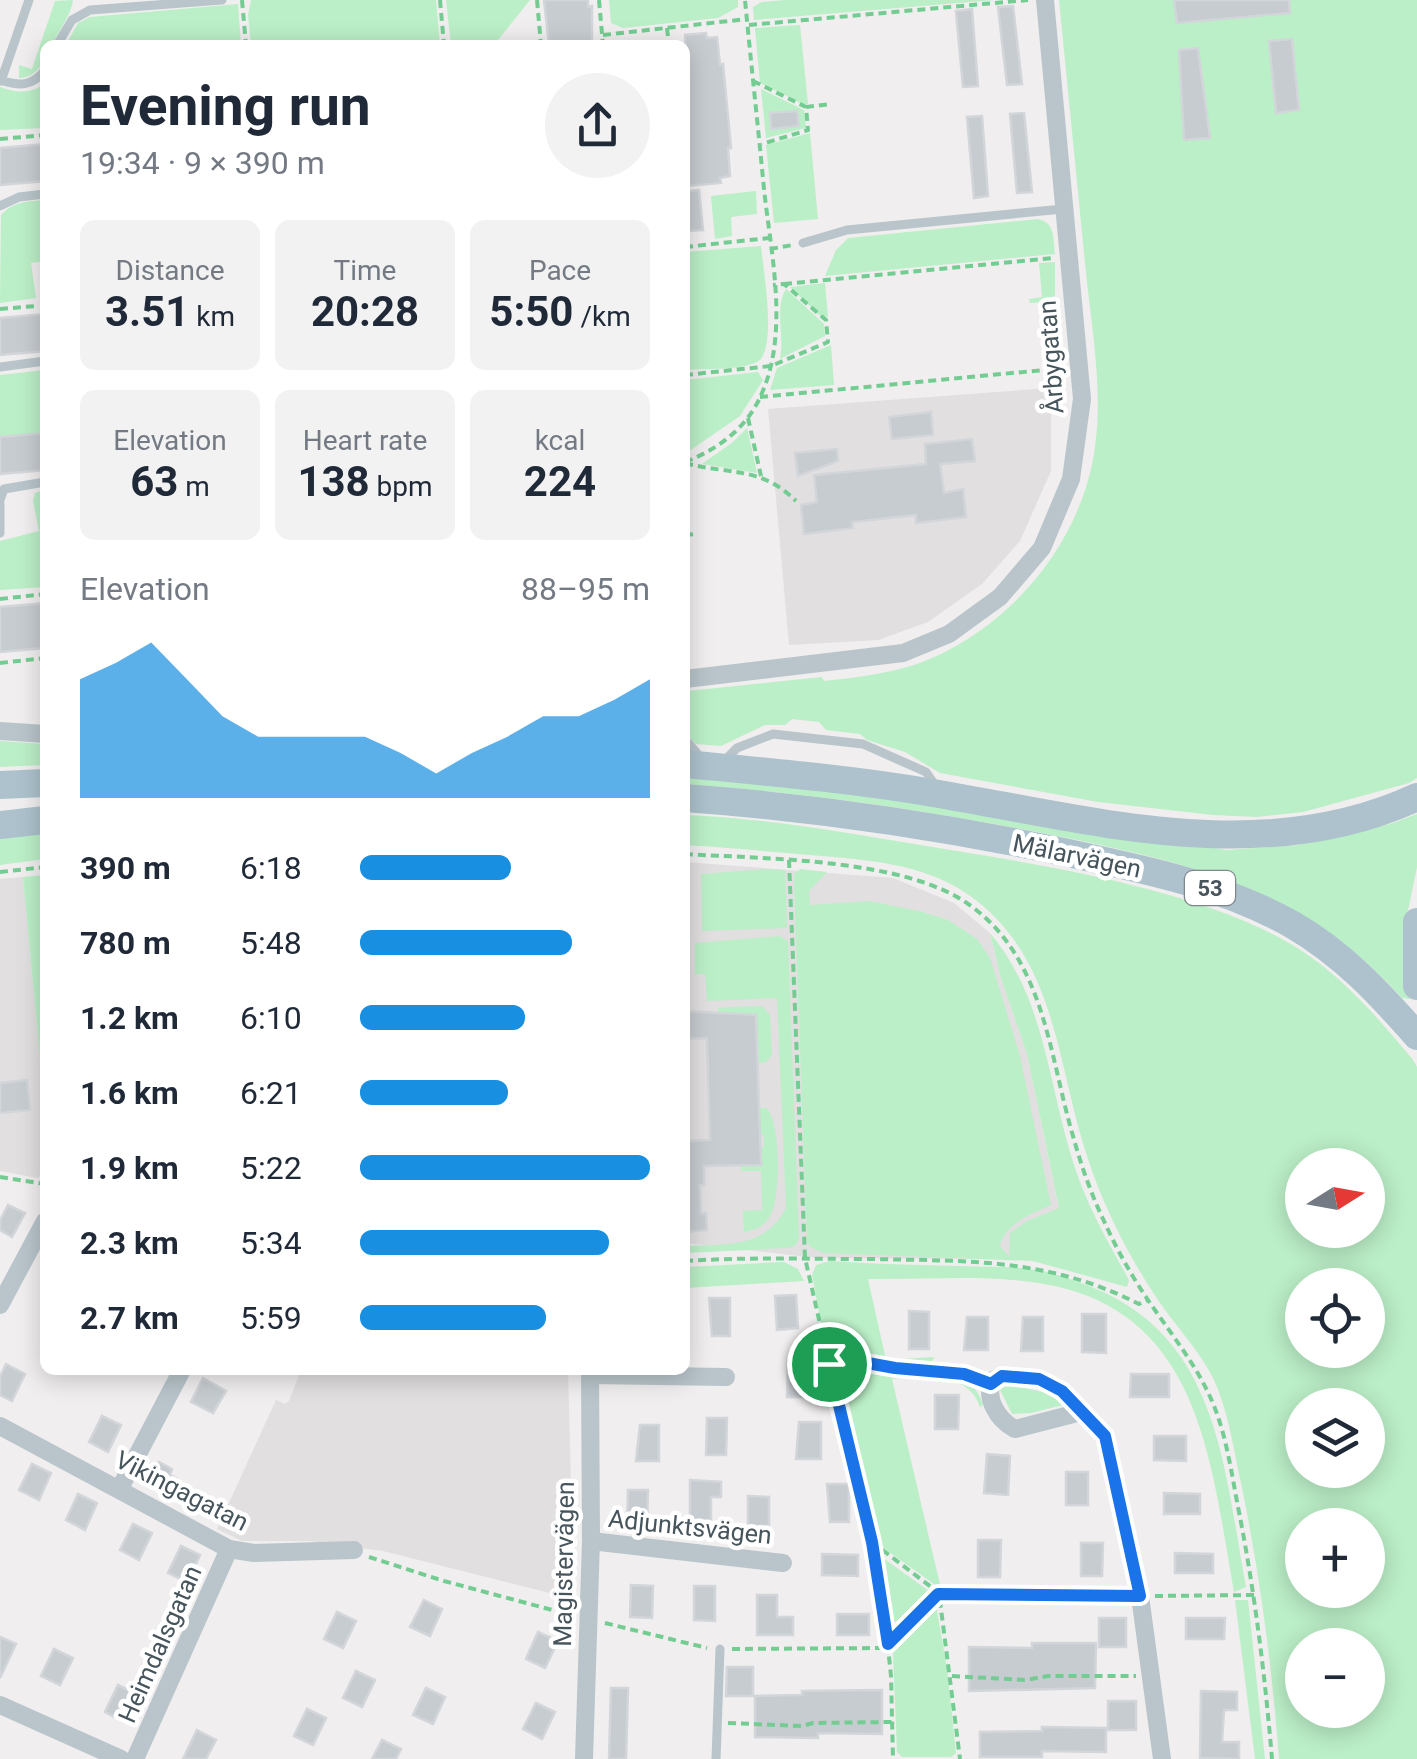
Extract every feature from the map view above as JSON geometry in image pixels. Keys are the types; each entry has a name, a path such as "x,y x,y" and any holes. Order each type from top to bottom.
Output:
{"main road":[{"name":"Mälarvägen","path":"698,761 942,795 1150,830 1234,836 1329,826 1363,818 1417,797"},
{"path":"0,785 40,783"},
{"name":"Mälarvägen","path":"690,798 808,809 957,832 1199,884 1295,926 1334,952 1364,978 1417,1036"},
{"path":"0,825 40,821"},
{"path":"1417,922 1417,986"}],"street":[{"name":"Årbygatan","path":"690,678 903,653 950,634 1000,598 1042,548 1071,479 1081,419 1045,0"},
{"path":"0,731 40,734"},
{"path":"0,1305 40,1229"},
{"path":"120,1488 179,1375"},
{"name":"Magistervägen","path":"584,1759 591,1541 590,1375"},
{"path":"690,1375 726,1376"},
{"path":"1081,1412 1015,1429 994,1408 991,1384 1002,1376 1039,1379 1062,1391 1105,1436 1140,1596 1162,1759"},
{"name":"Vikingagatan","path":"0,1426 229,1548 254,1553 354,1550"},
{"name":"Adjunktsvägen","path":"591,1541 783,1563"},
{"name":"Heimdalsgatan","path":"136,1759 229,1548"},
{"path":"0,1704 122,1759"}],"lane":[{"path":"28,0 0,81 25,85 40,76"},
{"path":"60,40 72,20 90,10 222,0"},
{"path":"0,206 20,197 40,195"},
{"path":"802,243 847,230 1063,208"},
{"path":"0,367 40,363"},
{"path":"0,532 4,488 40,483"},
{"path":"698,761 773,734 862,744 926,772 942,795"},
{"path":"716,1759 720,1649"}],"path":[{"path":"242,0 246,40"},
{"path":"440,0 444,40"},
{"path":"536,0 540,40"},
{"path":"599,0 603,40"},
{"path":"690,460 717,446 748,418 771,366 775,333 773,285 746,0"},
{"path":"603,36 1028,0"},
{"path":"667,28 668,40"},
{"path":"753,81 806,108 831,104"},
{"path":"760,145 808,130 806,108"},
{"path":"0,139 40,135"},
{"path":"690,246 769,238"},
{"path":"770,249 802,243"},
{"path":"773,285 1068,256"},
{"path":"690,374 771,366 828,342 826,320 784,284"},
{"path":"0,309 36,306"},
{"path":"760,397 1079,367"},
{"path":"748,418 762,476"},
{"path":"690,464 708,470 762,476 780,485 796,501"},
{"path":"690,535 697,534"},
{"path":"0,599 40,595"},
{"path":"0,664 40,659"},
{"path":"690,854 789,860 899,874 934,884 974,908 1006,941 1024,968 1038,1000 1072,1136 1092,1193 1114,1243 1201,1376 1215,1407 1226,1444 1255,1595 1272,1759"},
{"path":"789,860 805,1258 872,1542 888,1644 893,1759"},
{"path":"0,872 40,868"},
{"path":"0,1177 40,1183"},
{"path":"690,1261 805,1258 1031,1266 1083,1279 1139,1304 1148,1300"},
{"path":"829,1364 862,1360 895,1368 964,1374 991,1384"},
{"path":"872,1542 938,1594 1255,1595"},
{"path":"354,1550 444,1582 702,1648 882,1648 938,1594"},
{"path":"938,1594 952,1676 960,1759"},
{"path":"952,1676 1025,1680 1048,1676 1153,1677"},
{"path":"718,1723 802,1726 893,1722"}],"shaded area":[{"path":"1051,388 1051,471 1020,541 982,584 928,622 878,640 789,645 768,409"},
{"path":"690,862 893,878 954,903 990,933 1027,1054 1059,1209 1027,1221 1010,1259 817,1258 690,1244"},
{"path":"23,877 40,1059 38,1178 0,1171 0,879"},
{"path":"299,1375 568,1375 574,1599 383,1551 309,1541 242,1541 217,1529 276,1400 285,1404"}],"green space":[{"path":"73,0 55,40 42,40 55,1"},
{"path":"251,0 436,0 440,40 250,40"},
{"path":"446,0 530,0 498,40 450,40"},
{"path":"609,0 738,0 738,7 718,18 623,28 611,23"},
{"path":"995,0 754,20 753,7 762,2"},
{"path":"1059,0 1417,0 1417,778 1303,812 1257,817 1213,815 1098,802 940,773 905,752 860,734 826,730 819,722 792,719 785,725 765,725 721,746 696,744 690,738 690,691 822,677 824,681 914,665 948,650 1008,608 1056,551 1074,518 1095,447 1097,382"},
{"path":"238,4 241,40 69,40 78,23 90,17"},
{"path":"800,25 808,104 760,83 755,28"},
{"path":"40,45 39,68 19,78 19,65 32,69"},
{"path":"0,87 34,90 40,87 40,128 0,130"},
{"path":"761,89 804,110 806,128 766,138"},
{"path":"810,133 818,219 774,223 766,145"},
{"path":"756,191 757,214 731,217 732,236 715,239 711,196"},
{"path":"40,201 40,262 31,263 36,298 0,303 1,215 27,202"},
{"path":"1038,219 1051,228 1055,254 825,276 836,250 848,238"},
{"path":"761,246 768,327 763,355 757,362 741,367 690,370 690,252"},
{"path":"1055,262 1055,295 1047,302 1030,303 1029,299 1042,297 1039,263"},
{"path":"825,283 828,317 820,316 790,287"},
{"path":"786,289 824,324 825,336 780,359 781,305"},
{"path":"831,345 834,385 770,390 777,368"},
{"path":"40,371 40,433 0,437 0,375"},
{"path":"758,372 763,380 740,416 690,451 690,379"},
{"path":"747,428 757,473 702,464 733,442"},
{"path":"40,492 40,587 0,590 0,541 39,531 35,493"},
{"path":"0,741 40,744 40,765 0,767"},
{"path":"690,775 862,793 1227,850 1297,845 1417,814 1417,867 1405,925 1404,959 1410,999 1402,998 1361,958 1318,926 1273,900 1175,863 933,813 690,784"},
{"path":"690,815 836,831 1018,861 1119,882 1217,910 1261,928 1315,960 1346,986 1413,1060 1417,1067 1417,1759 1279,1759 1260,1586 1229,1427 1217,1387 1193,1346 1147,1284 1110,1214 1088,1159 1040,987 1024,956 1004,927 957,887 892,864 690,845"},
{"path":"40,832 40,860 0,865 0,836"},
{"path":"800,869 827,872 809,891 810,905 870,901 923,912 948,920 977,939 990,958 1020,1056 1051,1205 1007,1231 1000,1246 1009,1257 1010,1233 1059,1208 1027,1054 990,933 1023,985 1034,1013 1078,1178 1129,1280 1127,1287 1033,1261 824,1253 810,1247 794,880"},
{"path":"785,870 787,928 702,931 701,874"},
{"path":"40,875 40,1059 23,877"},
{"path":"780,936 788,941 799,1239 795,1246 690,1253 690,1246 755,1238 767,1231 786,1208 777,998 707,1001 705,974 695,974 695,943"},
{"path":"763,1007 770,1015 772,1055 766,1062 758,1063 756,1015 718,1013 718,1008"},
{"path":"759,1108 766,1108 774,1127 778,1160 776,1194 768,1220 744,1232 743,1211 762,1210 761,1171 741,1171 741,1164 764,1146"},
{"path":"830,1261 1037,1270 1081,1283 1127,1305 1162,1333 1188,1368 1207,1407 1230,1494 1246,1587 1234,1592 1217,1494 1190,1400 1167,1360 1137,1326 1097,1300 1044,1284 979,1278 868,1279 886,1360 934,1357 932,1363 862,1360 837,1352 823,1330 812,1275 816,1265"},
{"path":"784,1262 798,1269 804,1281 690,1288 690,1267"},
{"path":"853,1362 953,1375 972,1386 981,1399 980,1407 966,1387 943,1378 892,1379 941,1589 885,1549 875,1537 837,1380"},
{"path":"1006,1384 1048,1393 1063,1405 1012,1414 1000,1390"},
{"path":"883,1558 933,1594 894,1631 880,1562"},
{"path":"1235,1600 1248,1600 1265,1759 1255,1759"},
{"path":"936,1605 956,1753 951,1757 902,1757 897,1752 893,1653 897,1639"}],"building":[{"path":"544,0 588,0 588,7 592,6 592,40 548,40"},
{"path":"1174,0 1289,0 1290,13 1177,23"},
{"path":"1013,6 1022,84 1007,85 998,7"},
{"path":"972,9 978,86 963,87 956,11"},
{"path":"706,33 707,38 717,37 731,148 730,176 720,178 721,183 690,186 690,40 685,40 685,35"},
{"path":"1292,39 1299,110 1276,113 1269,41"},
{"path":"1198,48 1210,138 1184,140 1179,50"},
{"path":"797,111 799,126 771,129 770,113"},
{"path":"1024,113 1032,192 1017,193 1010,114"},
{"path":"982,116 988,196 974,198 967,117"},
{"path":"40,144 40,181 0,185 0,148"},
{"path":"699,190 703,230 690,231 690,191"},
{"path":"40,314 40,351 0,355 0,318"},
{"path":"931,412 933,435 892,439 889,417"},
{"path":"40,433 40,470 0,474 0,437"},
{"path":"972,439 975,461 940,464 944,493 963,489 966,517 916,523 916,515 852,522 853,528 804,534 801,505 817,502 814,475 926,464 925,444"},
{"path":"837,449 838,461 798,476 795,453"},
{"path":"40,603 40,648 0,652 0,607"},
{"path":"690,1011 756,1015 761,1165 704,1166 701,1214 706,1213 707,1230 690,1232 690,1141 710,1140 707,1038 690,1039"},
{"path":"27,1080 30,1110 0,1113 0,1083"},
{"path":"8,1205 25,1213 12,1237 0,1230"},
{"path":"796,1295 798,1328 777,1330 775,1296"},
{"path":"709,1298 730,1298 730,1336 712,1336"},
{"path":"909,1311 929,1312 929,1349 909,1349"},
{"path":"1082,1314 1106,1314 1106,1353 1082,1352"},
{"path":"967,1317 988,1317 988,1350 964,1350"},
{"path":"1023,1317 1043,1317 1043,1351 1021,1351"},
{"path":"788,1362 808,1362 808,1397 787,1397"},
{"path":"6,1364 25,1374 12,1401 0,1395 0,1377"},
{"path":"1131,1374 1169,1374 1169,1397 1130,1397"},
{"path":"203,1378 226,1391 213,1413 191,1402"},
{"path":"935,1395 959,1395 958,1429 935,1429"},
{"path":"102,1416 121,1425 108,1452 89,1442"},
{"path":"707,1418 727,1418 726,1455 706,1455"},
{"path":"799,1422 821,1422 821,1459 796,1459"},
{"path":"640,1425 659,1425 659,1461 636,1461"},
{"path":"1154,1436 1186,1436 1186,1461 1154,1460"},
{"path":"987,1454 1010,1456 1008,1495 984,1493"},
{"path":"159,1462 172,1469 170,1475 176,1478 168,1492 149,1482"},
{"path":"32,1464 51,1473 39,1500 19,1490"},
{"path":"1066,1472 1088,1472 1088,1505 1066,1505"},
{"path":"690,1480 721,1482 721,1497 711,1497 711,1528 690,1528"},
{"path":"827,1484 849,1484 849,1522 830,1522"},
{"path":"628,1490 648,1490 647,1527 627,1527"},
{"path":"1164,1493 1200,1494 1200,1514 1164,1514"},
{"path":"78,1494 97,1503 85,1530 66,1520"},
{"path":"748,1496 769,1497 769,1526 748,1526"},
{"path":"133,1524 152,1533 139,1560 120,1550"},
{"path":"978,1540 1001,1540 1000,1577 978,1577"},
{"path":"1081,1543 1103,1543 1102,1576 1081,1576"},
{"path":"181,1546 200,1555 187,1582 168,1573"},
{"path":"1175,1553 1213,1554 1213,1573 1175,1573"},
{"path":"822,1554 858,1555 858,1576 822,1575"},
{"path":"631,1585 653,1586 652,1618 630,1617"},
{"path":"694,1586 715,1586 715,1621 694,1620"},
{"path":"757,1595 777,1595 777,1617 793,1617 793,1635 757,1635"},
{"path":"424,1600 442,1609 430,1636 410,1627"},
{"path":"337,1612 356,1621 343,1648 324,1639"},
{"path":"837,1614 869,1614 869,1635 837,1635"},
{"path":"1099,1618 1126,1618 1126,1647 1099,1647"},
{"path":"1186,1618 1225,1618 1224,1639 1186,1639"},
{"path":"538,1632 558,1641 545,1668 526,1659"},
{"path":"0,1637 16,1644 0,1678"},
{"path":"1032,1643 1096,1643 1095,1688 969,1691 969,1647 1032,1648"},
{"path":"54,1649 73,1658 60,1685 41,1676"},
{"path":"727,1667 753,1667 753,1696 726,1696"},
{"path":"356,1671 375,1680 362,1707 343,1698"},
{"path":"118,1685 137,1694 124,1722 105,1712"},
{"path":"426,1688 445,1697 433,1724 413,1715"},
{"path":"611,1688 628,1688 626,1759 609,1759"},
{"path":"882,1690 882,1734 755,1737 755,1696"},
{"path":"1201,1691 1237,1692 1237,1710 1224,1710 1222,1742 1239,1742 1239,1759 1200,1758"},
{"path":"1108,1701 1136,1701 1136,1730 1108,1730"},
{"path":"536,1703 555,1712 542,1739 523,1729"},
{"path":"307,1709 326,1718 313,1745 294,1736"},
{"path":"1042,1727 1106,1728 1106,1752 1042,1751 1042,1757 980,1757 980,1732 1042,1731"},
{"path":"197,1730 216,1740 206,1759 183,1759"},
{"path":"382,1740 401,1749 396,1759 372,1759"}],"route":[{"path":"862,1360 895,1368 976,1376 991,1384 1002,1376 1039,1379 1062,1391 1105,1436 1140,1596 938,1594 888,1644 872,1542 829,1364 862,1360"}]}
